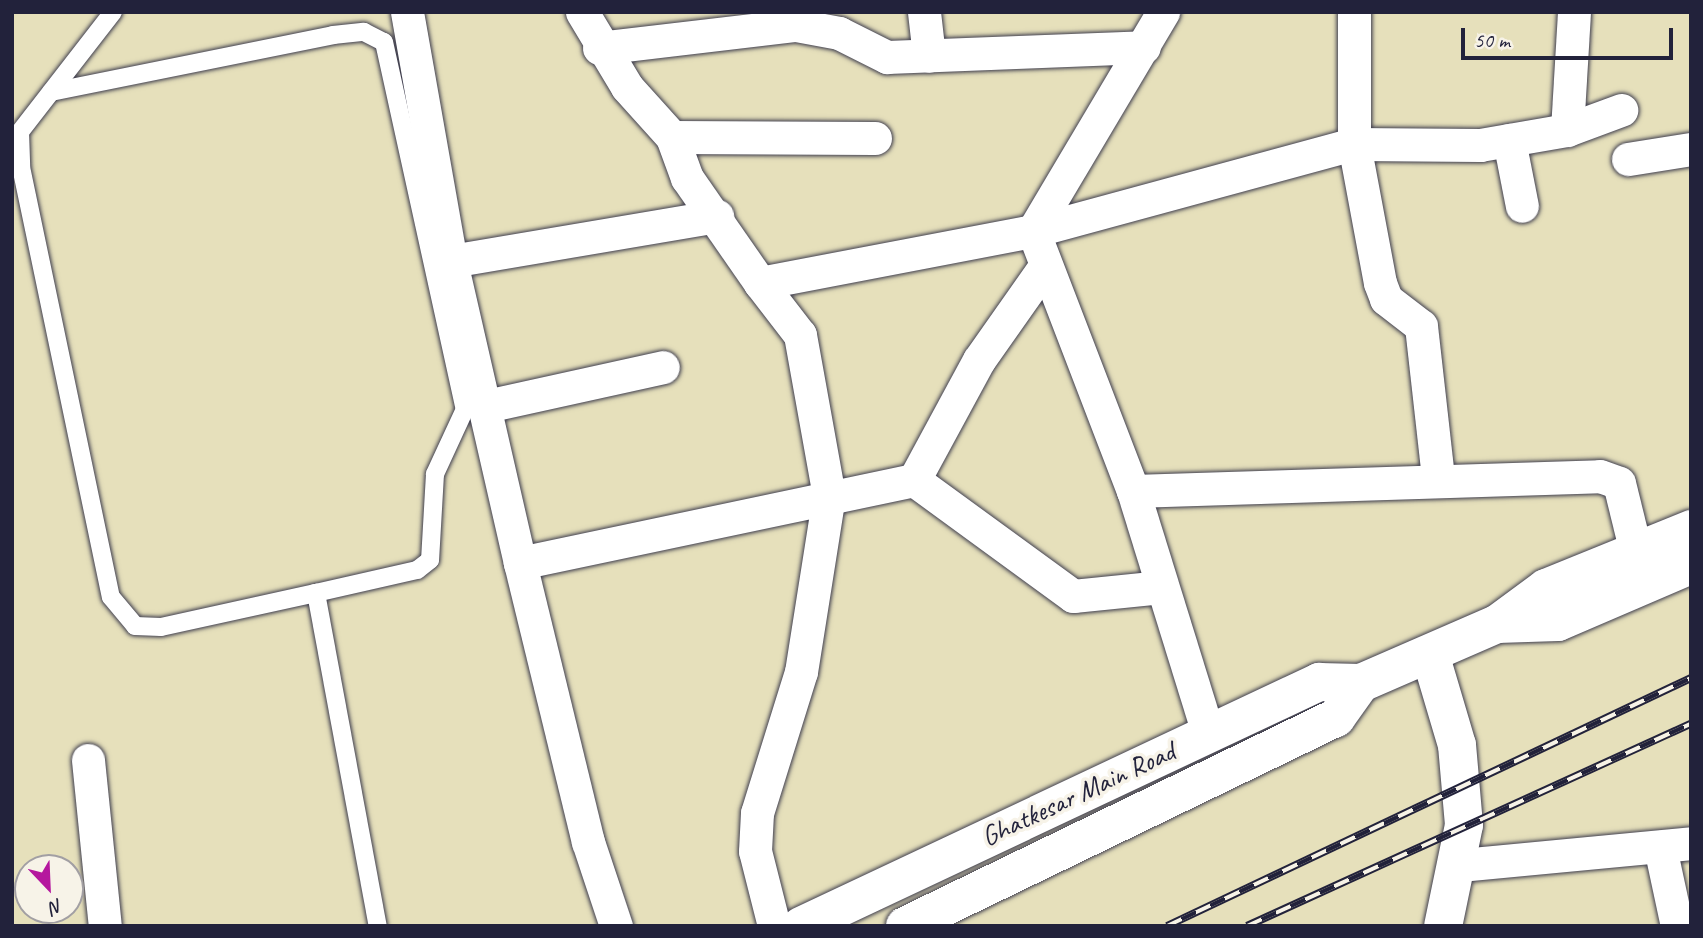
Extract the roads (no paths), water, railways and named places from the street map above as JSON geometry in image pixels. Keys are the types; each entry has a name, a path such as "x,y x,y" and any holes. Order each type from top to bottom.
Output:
{"main road":[{"name":"Ghatkesar Main Road","path":"801,926 1320,682 1361,683 1497,624 1546,588 1691,529"},
{"name":"Ghatkesar Main Road","path":"1497,624 1558,622 1691,565"},
{"path":"1430,654 1457,745 1464,825 1460,865 1443,926"},
{"name":"Ghatkesar Main Road","path":"905,926 1336,718 1361,683"}],"street":[{"path":"407,12 451,261 520,563 587,842 616,926"},
{"path":"582,12 599,48 672,137 687,178 717,216 760,283 800,335 829,496 802,672 757,814 755,851 774,926"},
{"path":"924,12 929,56"},
{"path":"1033,231 1163,12"},
{"path":"1354,12 1354,144 1380,284 1386,299 1421,327 1438,477"},
{"path":"1567,130 1574,12"},
{"path":"599,48 796,25 839,33 887,57 1144,47"},
{"path":"760,283 1033,231 1354,144 1399,148 1509,140 1567,130 1621,110"},
{"path":"672,137 875,138"},
{"path":"1509,140 1522,206"},
{"path":"1628,159 1691,149"},
{"path":"451,261 717,216"},
{"path":"1033,231 1133,491 1208,733"},
{"path":"914,480 979,360 1045,266"},
{"path":"486,406 663,368"},
{"path":"1133,491 1438,477 1610,479 1619,483 1636,552"},
{"path":"520,563 914,480 1073,596 1162,587"},
{"path":"88,760 105,926"},
{"path":"1460,865 1675,845 1677,926"}],"lane":[{"path":"51,92 333,35 364,32 384,42 465,409 435,474 430,560 417,570 161,627 135,626 110,597 21,167 20,132 51,92 113,12"},
{"path":"316,593 378,926"}],"railway":[{"path":"1167,926 1691,678"},
{"path":"1247,926 1691,724"}]}
